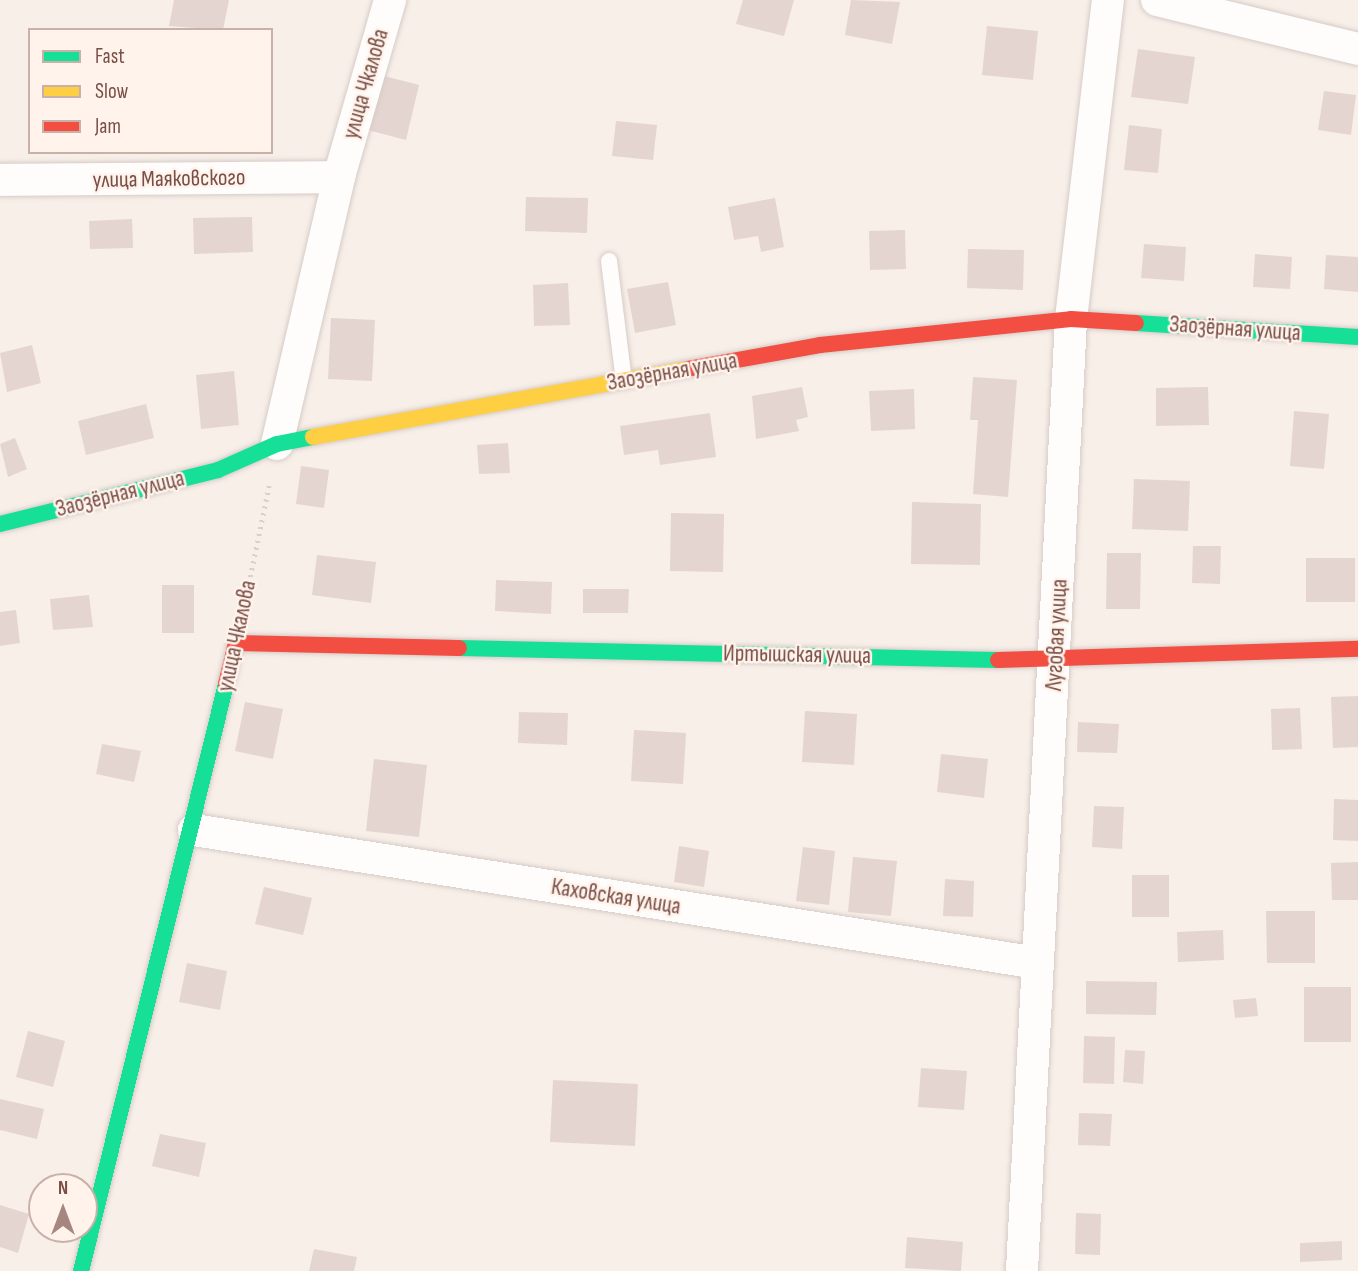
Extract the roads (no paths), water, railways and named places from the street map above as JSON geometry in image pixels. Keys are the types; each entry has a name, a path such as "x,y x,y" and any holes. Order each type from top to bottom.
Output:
{"street":[{"name":"улица Чкалова","path":"278,444 339,177 390,0"},
{"name":"Луговая улица","path":"1022,1271 1056,661 1071,319 1108,0"},
{"path":"1157,0 1358,48"},
{"name":"улица Маяковского","path":"0,180 339,177"},
{"name":"Заозёрная улица","path":"0,524 218,470 278,444 820,345 1071,319 1358,337"},
{"name":"улица Чкалова","path":"81,1271 194,830 236,643"},
{"name":"Иртышская улица","path":"236,643 1056,661 1358,649"},
{"name":"Каховская улица","path":"194,830 1038,963"}],"lane":[{"path":"610,261 624,381"}]}
